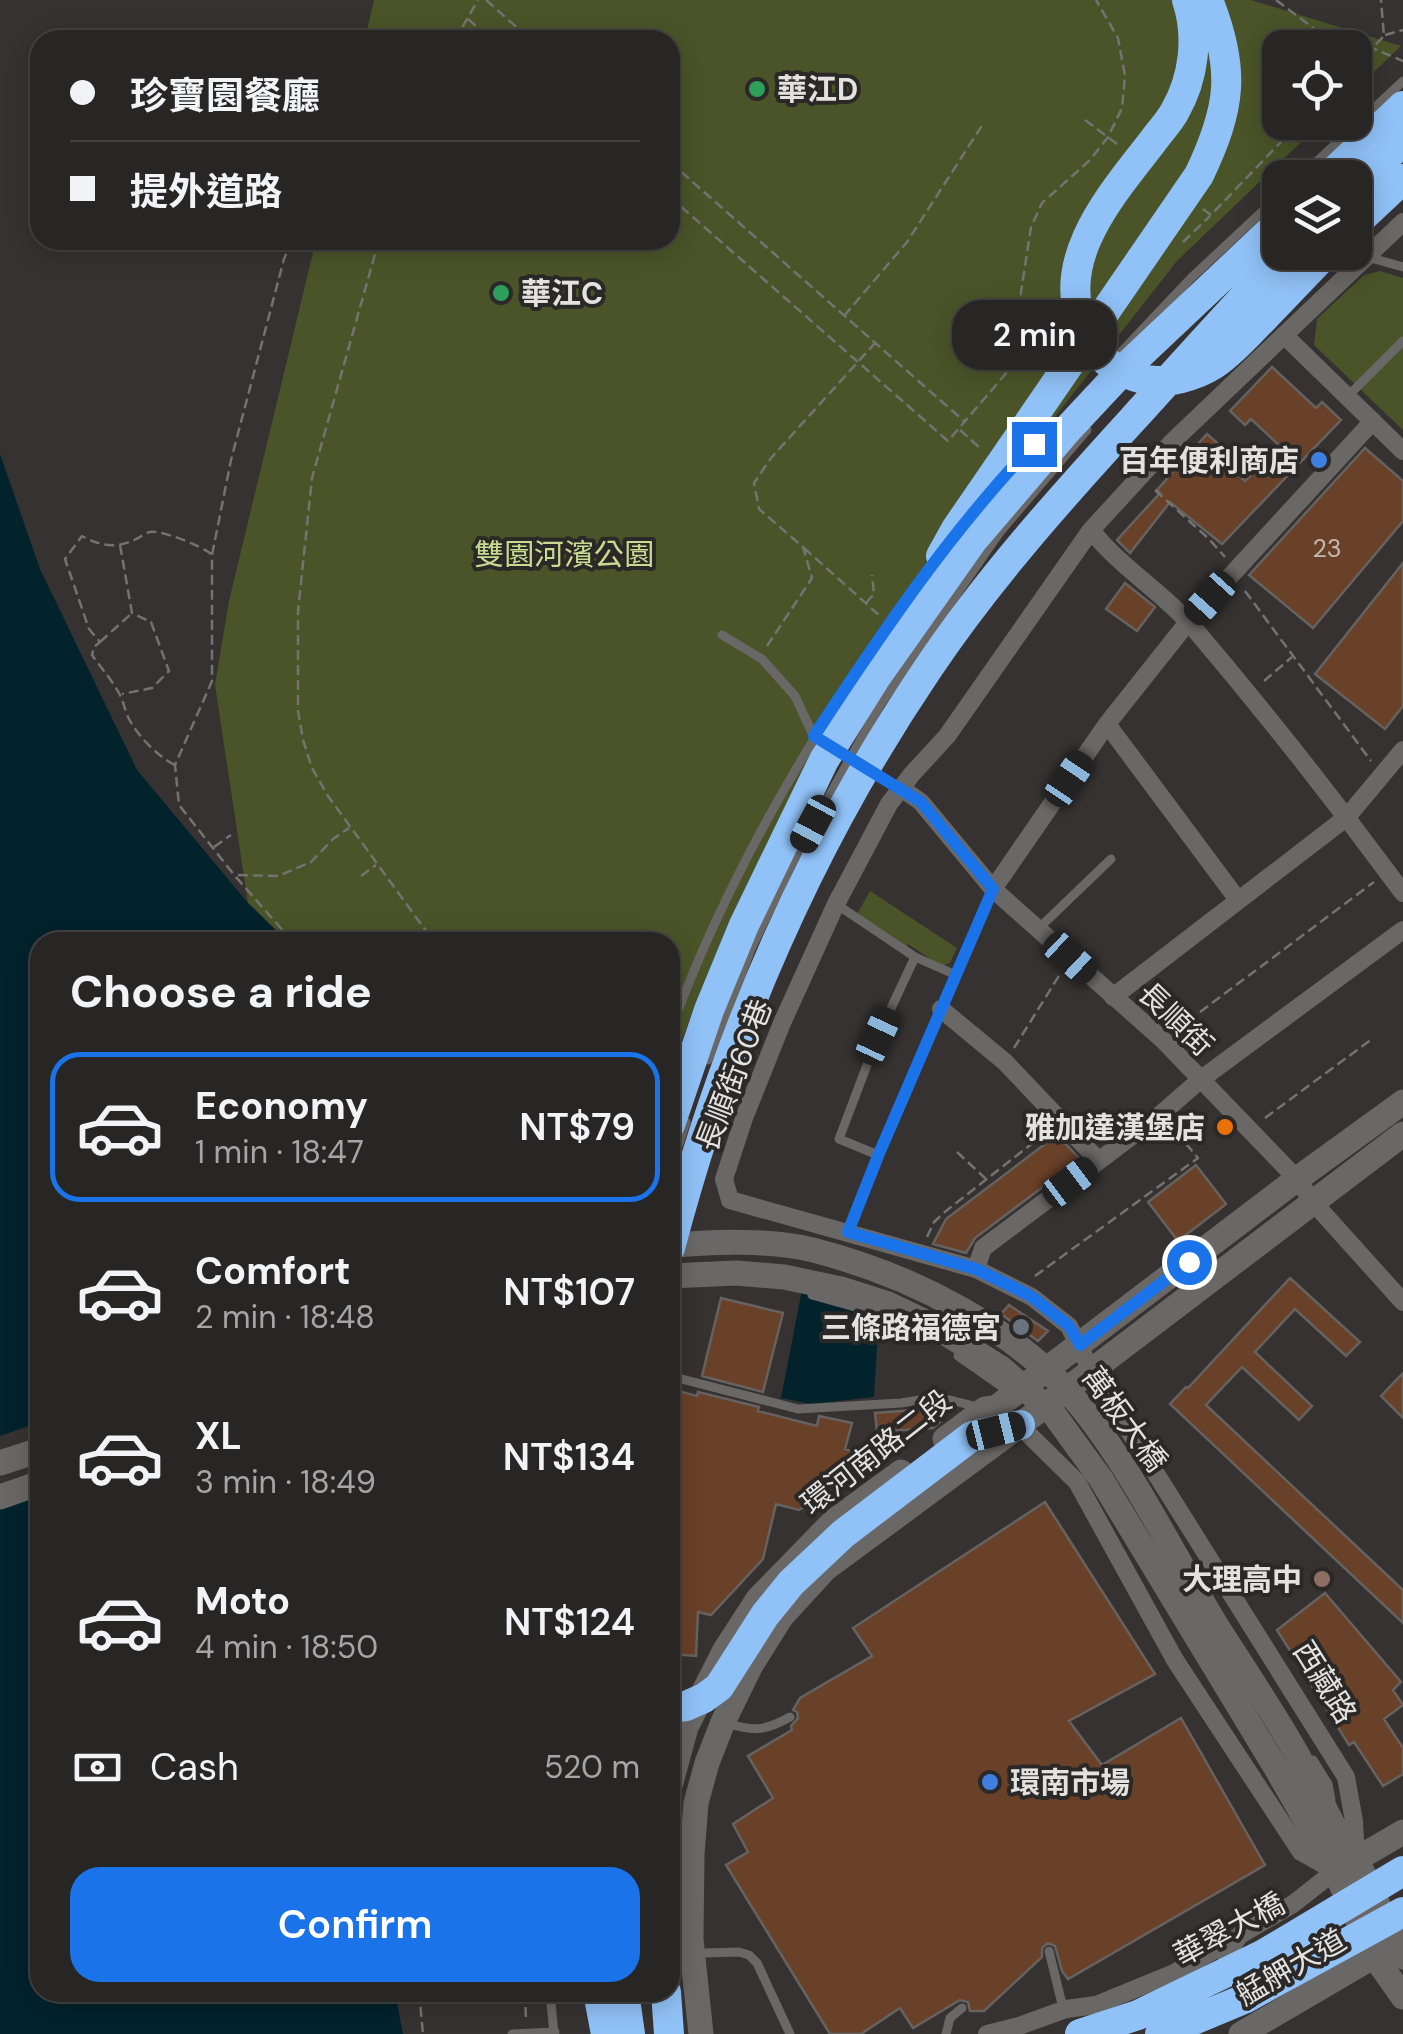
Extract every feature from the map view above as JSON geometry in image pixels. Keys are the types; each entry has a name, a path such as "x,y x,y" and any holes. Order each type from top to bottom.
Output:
{"highway":[{"path":"1187,0 1194,42 1188,82 1175,112 1102,208 1088,234 1077,269 1074,296 1082,326 1097,355 1124,374 1154,381 1188,376 1213,365 1242,340 1310,270"},
{"path":"876,677 956,529 1199,175 1223,112 1228,72 1220,31 1208,0"},
{"path":"1346,160 1403,106"},
{"path":"1372,169 1403,142"},
{"path":"1372,208 1403,179"},
{"path":"680,1118 709,1010 744,925 824,760 876,677 972,541 1066,431 1122,370 1262,239"},
{"path":"680,1213 709,1115 778,938 871,758 928,668 1013,554 1270,270"},
{"path":"680,1707 704,1698 719,1687 791,1583 843,1534 1010,1410"},
{"name":"華翠大橋","path":"1073,2021 1138,2015 1264,1954 1403,1871"},
{"path":"1160,2034 1244,1999 1403,1912"},
{"path":"600,2002 606,2034"},
{"path":"625,2002 630,2034"},
{"path":"667,2002 669,2034"}],"street":[{"path":"1172,0 1180,18 1184,52 1176,85 1162,112 1091,208 1067,264 1063,292 1076,342 1093,366 1116,382 1147,392 1174,391 1225,372 1326,270"},
{"path":"1372,224 1403,195"},
{"name":"長順街60巷","path":"1372,252 1403,222"},
{"name":"長順街60巷","path":"1080,1345 1069,1326 1032,1297 976,1269 730,1200 724,1178 782,1023 836,904 900,788 947,736 1091,530 1171,443 1353,270"},
{"path":"1284,335 1403,450"},
{"path":"993,889 1107,724 1188,622 1373,422"},
{"path":"1091,530 1106,549 1188,622 1347,817 1403,893"},
{"path":"1107,724 1238,900"},
{"path":"1113,997 1347,817 1403,750"},
{"name":"長順街","path":"900,788 921,802 993,889 1163,1040 1297,1179 1403,1302"},
{"path":"976,1269 984,1248 1162,1114 1200,1080 1403,930"},
{"path":"942,1009 1005,1062 1098,1160"},
{"name":"環河南路二段","path":"701,2034 681,1954 681,1853 722,1722 781,1617 825,1568 1080,1345 1403,1102"},
{"name":"環河南路二段","path":"680,1749 686,1727 725,1650 758,1599 834,1521 1010,1410 1091,1370 1403,1134"},
{"name":"萬板大橋","path":"680,1245 750,1243 810,1249 882,1273 953,1304 1024,1350 1083,1408 1127,1471 1214,1622 1287,1761"},
{"name":"萬板大橋","path":"680,1276 736,1273 841,1288 934,1326 1001,1368 1053,1414 1287,1761"},
{"name":"西藏路","path":"1080,1345 1091,1370 1346,1777 1354,1821 1346,1866"},
{"path":"1010,1410 1077,1482 1176,1660 1301,1852 1346,1866 1403,1832"},
{"path":"0,1464 30,1454"},
{"path":"0,1497 30,1486"},
{"path":"758,1599 781,1617"},
{"name":"西藏路","path":"1287,1761 1394,1949 1403,1997"},
{"name":"艋舺大道","path":"1188,2034 1210,2012 1232,1946 1240,1935 1346,1866"},
{"path":"987,2034 1073,2021 1096,2006 1174,1973 1240,1935"},
{"name":"艋舺大道","path":"1249,2019 1394,1949"}],"lane":[{"path":"1318,160 1403,80"},
{"path":"1099,375 1191,278 1262,212"},
{"path":"1372,258 1403,267"},
{"path":"1347,397 1403,341"},
{"path":"706,1064 750,949 795,857 880,705 1000,532 1099,416"},
{"path":"1020,458 1060,417"},
{"path":"680,1009 740,872 814,736 888,624 1008,472"},
{"path":"722,635 762,659 795,696 814,736 900,788"},
{"path":"1038,929 1111,859"},
{"path":"848,1232 993,889"},
{"path":"836,904 916,956 956,975"},
{"path":"878,1156 839,1139 878,1036 916,956"},
{"path":"680,1234 744,1231 813,1241 961,1298 1043,1356 1103,1423 1146,1489 1211,1601 1287,1761"},
{"path":"680,1286 752,1286"},
{"path":"800,1293 883,1315"},
{"path":"946,1348 1010,1410"},
{"path":"680,1379 798,1410 938,1397 1044,1419 1287,1761 1328,1784 1328,1837"},
{"path":"0,1456 30,1446"},
{"path":"0,1506 30,1496"},
{"path":"722,1722 760,1730 790,1718"},
{"path":"1049,1951 1061,2000 1073,2021"},
{"path":"681,1954 749,1955 757,1963 790,2034"},
{"path":"1226,1996 1249,2019"},
{"path":"512,2034 555,2033 551,2002"},
{"path":"946,2034 950,2018 962,2008"}],"path":[{"path":"461,30 478,0"},
{"path":"486,0 520,30"},
{"path":"680,206 948,442 1008,371 1020,342 1021,292 1031,227 1042,203 1090,160 1108,137 1122,108 1125,76 1118,38 1096,0"},
{"path":"1276,0 1316,30"},
{"path":"1380,0 1384,36"},
{"path":"468,18 481,30"},
{"path":"1403,30 1384,36 1372,48 1403,60"},
{"path":"1085,120 1108,137"},
{"path":"844,316 907,242 983,124"},
{"path":"680,171 966,422"},
{"path":"284,932 179,804 174,765 212,681 212,555 232,460 288,250"},
{"path":"376,250 312,478 298,611 298,711 312,768 328,796 427,932"},
{"path":"875,343 754,482 759,508 888,624"},
{"path":"1140,476 1208,539 1234,571 1382,775"},
{"path":"100,642 89,629 65,559 82,536 96,544 120,545 158,532 203,547 212,555"},
{"path":"120,545 132,613"},
{"path":"764,650 812,578 802,548"},
{"path":"865,604 874,594 872,575"},
{"path":"132,613 94,647 92,655 106,671 141,738 161,759 174,765"},
{"path":"120,695 152,688 169,671 152,622 132,613"},
{"path":"1248,695 1293,656"},
{"path":"235,876 278,876 311,862 333,839 351,828"},
{"path":"213,848 231,834"},
{"path":"361,876 378,864"},
{"path":"1163,1040 1387,872"},
{"path":"1005,1062 1070,958"},
{"path":"1248,1130 1372,1039"},
{"path":"1017,1289 1198,1158 1162,1114"},
{"path":"919,1252 934,1222 946,1210 1062,1120"},
{"path":"957,1152 987,1180"},
{"path":"420,2002 423,2034"},
{"path":"525,2002 527,2033"}],"green space":[{"name":"雙園河濱公園","path":"374,0 1251,0 1349,30 1262,30 1262,140 1303,140 1282,160 1262,160 1262,180 1177,261 855,672 692,1013 680,1046 680,932 278,932 248,903 215,685 229,601 314,250 680,250 680,30 367,30"},
{"name":"雙園河濱公園","path":"1372,37 1401,46 1372,74"},
{"path":"1380,271 1403,278 1403,430 1314,345 1317,319 1364,275"},
{"path":"870,891 957,948 950,963 941,966 908,944 905,948 856,916"}],"water":[{"path":"0,454 40,569 137,770 248,903 278,932 30,932 30,2002 397,2002 403,2034 0,2034"},
{"path":"802,1290 879,1313 874,1397 811,1404 781,1398"}],"pier":[{"path":"30,1426 30,1499 0,1509 0,1436"}],"building":[{"path":"1272,367 1316,408 1322,402 1341,420 1222,544 1170,502 1130,553 1117,540 1207,434 1224,449 1217,456 1245,481 1281,447 1251,419 1245,425 1230,411"},
{"path":"1365,448 1403,481 1403,521 1313,628 1249,575"},
{"path":"1403,563 1403,706 1385,729 1315,674"},
{"path":"1125,583 1155,607 1137,631 1106,609"},
{"path":"1057,1135 1080,1159 975,1238 966,1253 933,1244 946,1219"},
{"path":"1196,1165 1226,1204 1178,1241 1148,1202"},
{"path":"1290,1278 1360,1342 1346,1356 1295,1309 1255,1352 1312,1406 1299,1420 1242,1367 1206,1405 1403,1590 1403,1623 1170,1404"},
{"path":"721,1298 783,1313 763,1392 702,1376"},
{"path":"1009,1305 1048,1331 1038,1341 1001,1314"},
{"path":"1403,1373 1403,1418 1381,1396"},
{"path":"680,1392 697,1396 698,1392 759,1407 758,1411 817,1426 819,1416 852,1423 845,1449 860,1454 856,1472 845,1469 842,1481 830,1477 827,1493 799,1510 776,1504 763,1559 711,1615 698,1612 696,1656 680,1655"},
{"path":"939,1408 940,1422 933,1428 877,1432 875,1413"},
{"name":"環南市場","path":"1045,1502 1155,1674 1069,1721 1102,1765 1181,1718 1265,1865 1068,1979 1055,1946 1048,1943 1042,1948 1042,1957 984,2011 970,2011 968,2002 960,2000 913,2028 900,2008 861,2034 830,2034 726,1865 748,1852 733,1824 773,1798 748,1756 792,1730 798,1718 793,1710 800,1698 872,1656 853,1628"},
{"path":"1325,1593 1401,1682 1393,1690 1403,1705 1384,1719 1403,1748 1403,1774 1383,1786 1354,1742 1349,1745 1277,1630"}],"place":[{"name":"華江D","path":"757,89"},
{"name":"華江C","path":"501,293"},
{"name":"百年便利商店","path":"1319,460"},
{"name":"雅加達漢堡店","path":"1225,1127"},
{"name":"三條路福德宮","path":"1021,1327"},
{"name":"大理高中","path":"1322,1579"},
{"name":"環南市場","path":"990,1782"}],"route":[{"path":"1034,444 928,570 814,736 921,802 993,889 848,1232 976,1269 1032,1297 1069,1326 1080,1345 1189,1262"}]}
